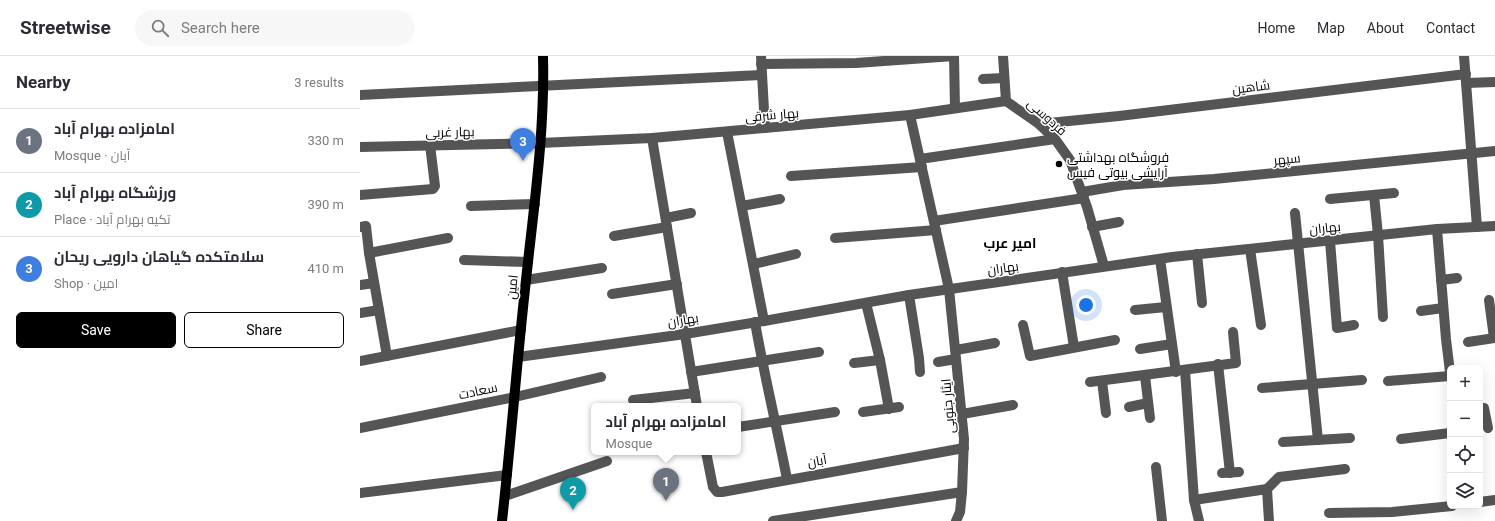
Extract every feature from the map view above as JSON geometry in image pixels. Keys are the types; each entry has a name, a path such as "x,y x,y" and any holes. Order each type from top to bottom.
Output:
{"main road":[{"name":"امین","path":"502,521 535,204 544,86 543,56"}],"street":[{"path":"765,128 761,60 856,63 954,56 955,108"},
{"name":"فردوسی","path":"1003,56 1006,101 1039,124 1055,139 1070,160 1083,195 1104,266"},
{"path":"1464,56 1477,227"},
{"path":"360,95 761,75"},
{"path":"983,79 1004,78"},
{"name":"شاهین","path":"1039,124 1287,96 1466,79 1495,82"},
{"name":"بهار شرقی","path":"540,143 652,138 727,132 910,115 1006,101"},
{"name":"ایثار جنوبی","path":"910,115 949,289 962,414 964,448 960,512 956,521"},
{"path":"727,132 754,264 762,361 776,421 787,480"},
{"path":"652,138 697,403"},
{"path":"791,176 921,163 1055,139"},
{"name":"بهار غربی","path":"360,148 540,143"},
{"path":"360,195 433,189 435,186 430,145"},
{"name":"سپهر","path":"835,238 935,226 1083,195 1123,185 1214,179 1495,151"},
{"path":"1330,199 1394,193"},
{"path":"1374,195 1383,317"},
{"path":"742,206 780,199"},
{"path":"471,206 535,204"},
{"path":"614,236 666,223 691,213"},
{"path":"1295,213 1318,440"},
{"path":"1092,227 1119,222"},
{"name":"بهاران","path":"518,357 685,334 909,295 1104,266 1197,254 1437,229 1495,226"},
{"path":"363,227 387,356"},
{"path":"1437,229 1449,365"},
{"path":"369,253 448,238"},
{"path":"1330,240 1337,328 1354,325"},
{"path":"1250,249 1261,325"},
{"path":"754,264 796,254"},
{"path":"1197,254 1202,302"},
{"path":"1160,259 1172,344 1180,371 1194,500 1199,521"},
{"path":"464,260 528,262"},
{"path":"526,280 602,268"},
{"path":"1062,272 1074,347"},
{"path":"1441,280 1457,278"},
{"path":"360,285 374,283"},
{"path":"612,294 677,284"},
{"path":"909,295 920,372"},
{"path":"1468,342 1495,338 1489,300"},
{"path":"863,412 894,408 866,303"},
{"path":"1135,310 1166,307"},
{"path":"1421,311 1444,308"},
{"path":"360,313 379,310"},
{"path":"1023,325 1030,356 1115,340"},
{"path":"360,361 521,330"},
{"path":"1090,382 1145,376 1218,364 1236,363 1233,332"},
{"path":"938,362 956,354 995,343"},
{"path":"1140,349 1172,344"},
{"path":"691,372 819,352"},
{"path":"854,363 880,360"},
{"path":"1218,364 1230,473"},
{"path":"1145,376 1150,418"},
{"path":"1388,381 1447,376"},
{"name":"سعادت","path":"360,428 515,397 601,377"},
{"path":"1262,388 1362,380"},
{"path":"1102,381 1106,413"},
{"path":"633,400 695,393"},
{"path":"1129,407 1148,403"},
{"path":"962,414 1013,405"},
{"path":"1484,408 1488,428"},
{"path":"741,427 835,412"},
{"path":"1401,439 1447,433"},
{"path":"1283,442 1350,438"},
{"name":"آبان","path":"707,455 713,487 717,492 722,492 964,448"},
{"path":"505,496 607,461"},
{"path":"1156,467 1162,521"},
{"path":"1194,500 1267,489 1279,477 1345,469"},
{"path":"360,493 507,475"},
{"path":"1267,489 1269,521"},
{"path":"773,521 962,492"},
{"path":"1483,502 1495,500"},
{"path":"1329,513 1392,512 1447,506"}],"place":[{"name":"سلامتکده گیاهان دارویی ریحان","path":"523,161"},
{"name":"فروشگاه بهداشتی آرایشی بیوتی فیس","path":"1059,164"},
{"name":"امامزاده بهرام آباد","path":"666,501"},
{"name":"ورزشگاه بهرام آباد","path":"573,510"}],"district":[{"name":"امیر عرب","path":"1010,243"}]}
